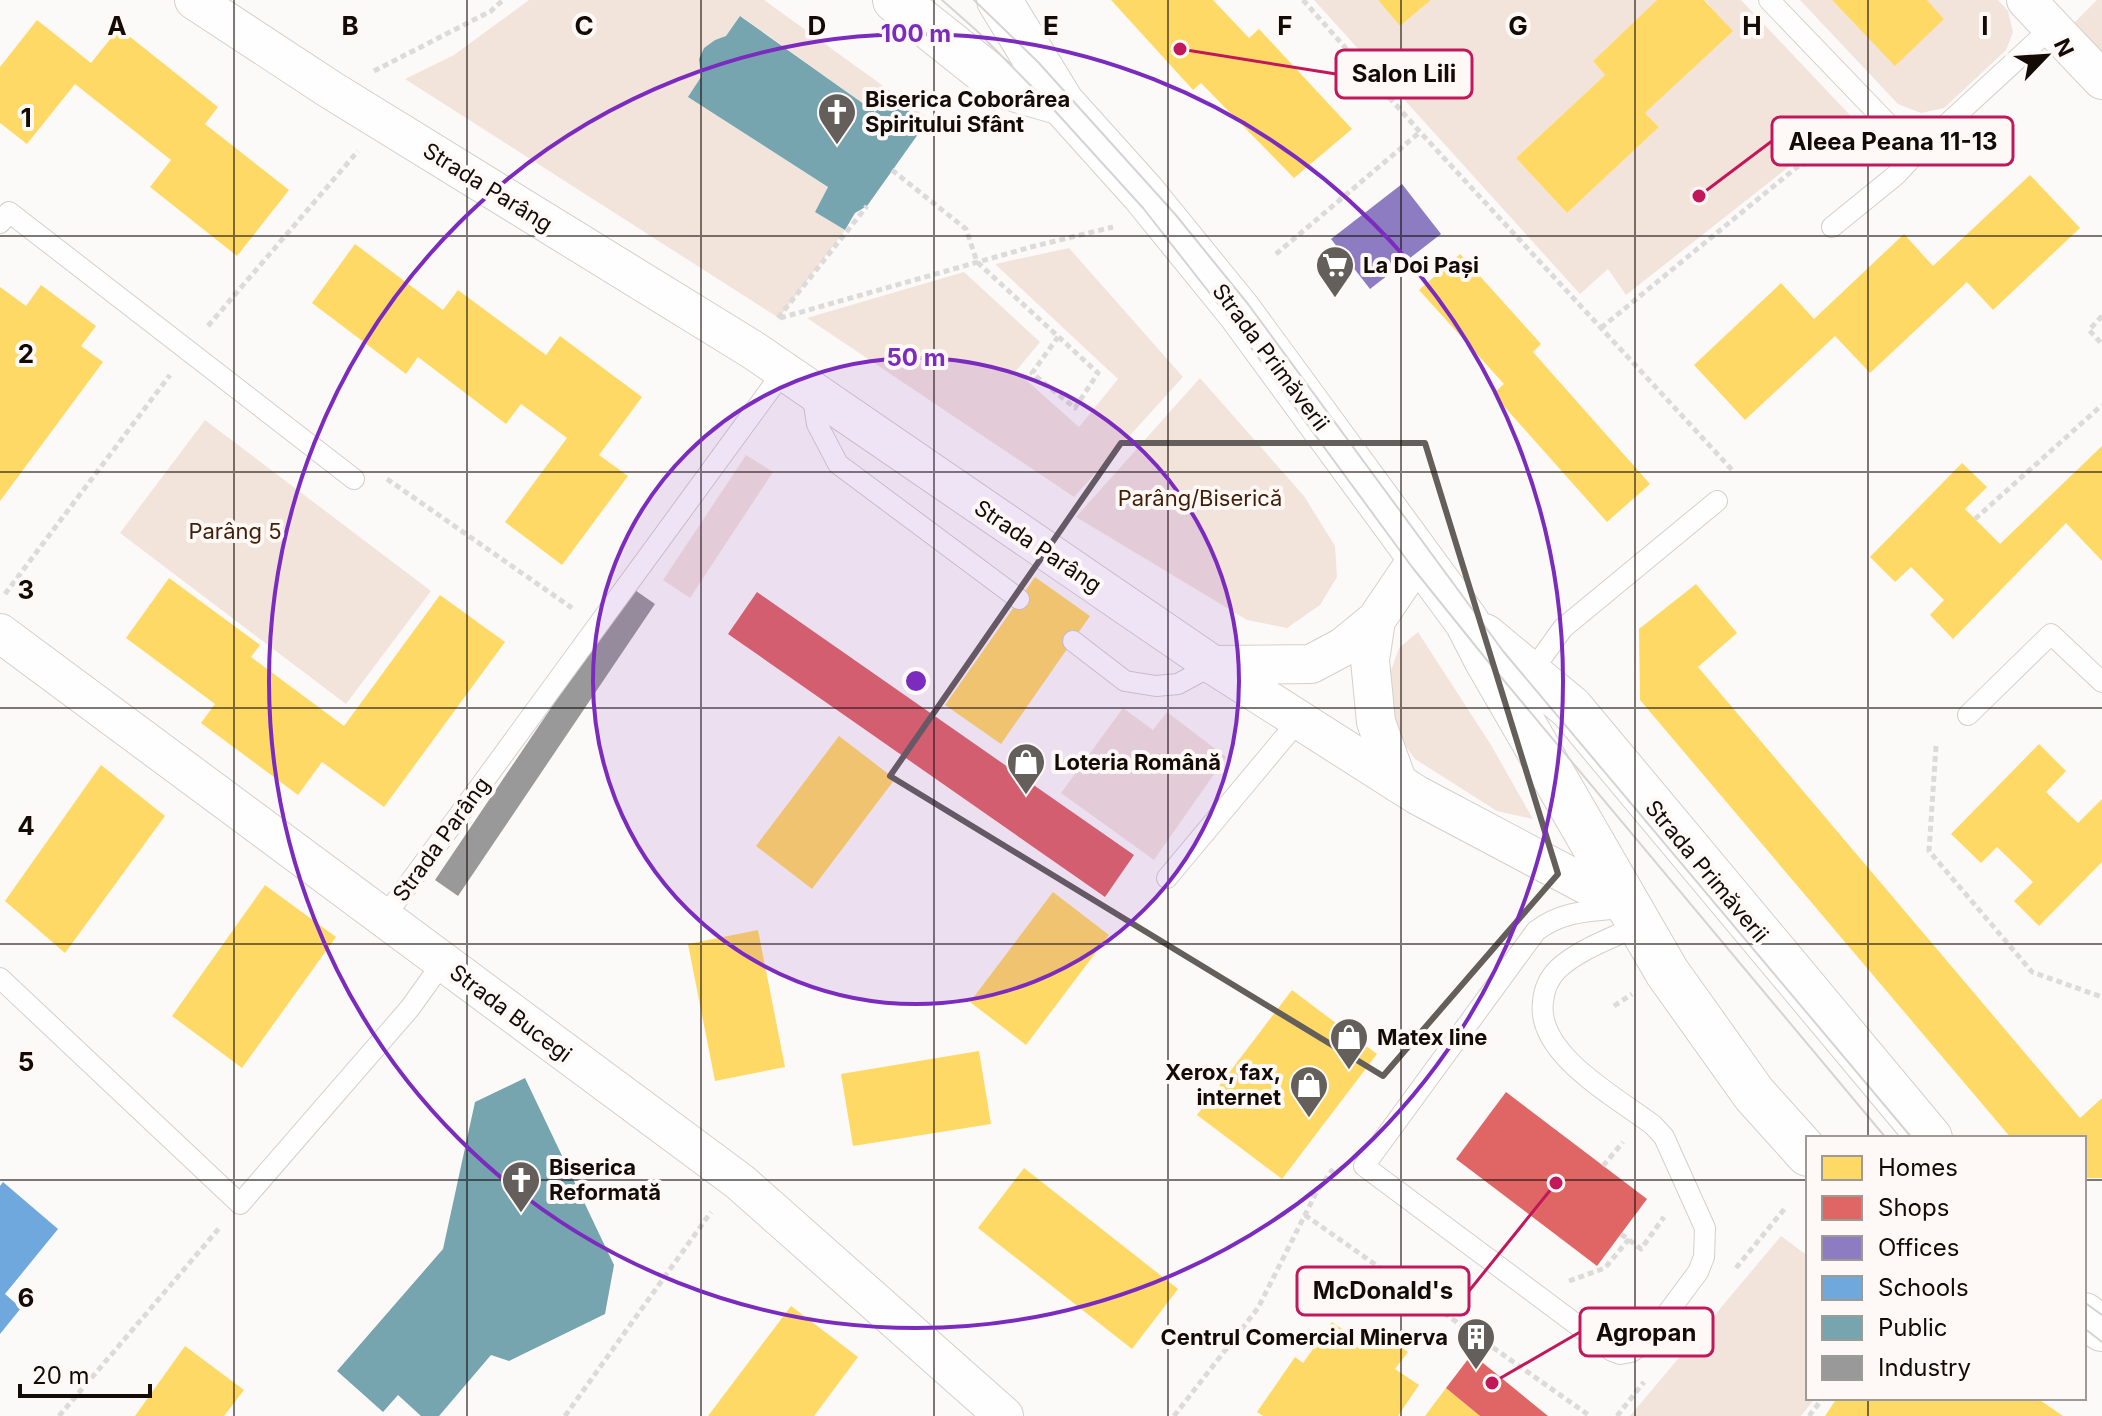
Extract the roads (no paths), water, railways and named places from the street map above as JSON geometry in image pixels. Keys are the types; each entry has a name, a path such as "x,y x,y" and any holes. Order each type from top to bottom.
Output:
{"main road":[{"path":"895,0 1003,86 1062,103"},
{"name":"Strada Primăverii","path":"999,0 1062,103 1239,311 1467,622 1667,972 1754,1094 1806,1152"},
{"name":"Strada Primăverii","path":"1467,622 1571,708 1928,1136"},
{"path":"2086,1317 2102,1329"}],"street":[{"name":"Strada Parâng","path":"194,0 331,90 783,371 1213,665 1398,783 1634,916"},
{"path":"2026,0 2102,80"},
{"path":"1213,665 1311,664 1343,647 1376,620 1412,567 1421,560"},
{"path":"1376,620 1370,660 1376,722 1398,783"},
{"name":"Strada Bucegi","path":"0,633 740,1182 1004,1416"}],"lane":[{"path":"1769,0 1889,125 1923,146"},
{"path":"1832,227 1896,175 1923,146 2051,28"},
{"path":"0,223 9,212 354,479"},
{"path":"783,371 838,464 1019,599"},
{"name":"Strada Parâng","path":"383,919 783,371"},
{"path":"1530,674 1563,628 1717,501"},
{"path":"1968,715 2051,634 2102,682"},
{"path":"1073,641 1125,681 1156,686 1178,684 1213,665"},
{"path":"1167,878 1299,720"},
{"path":"1569,913 1634,916 1559,968 1544,993 1541,1011 1553,1046 1664,1137 1705,1228 1704,1257 1698,1272 1646,1342 1631,1352 1620,1354 1364,1166 1536,931 1549,921 1569,913"},
{"path":"0,978 240,1204 410,1008 443,962"}],"tram line":[{"path":"942,0 1045,100 1143,208 1230,319 1412,567 1884,1136"},
{"path":"974,0 1038,62 1175,214 1248,304 1503,651 1910,1136"},
{"path":"2086,1303 2102,1315"},
{"path":"2086,1330 2102,1342"}],"place":[{"name":"Salon Lili","path":"1180,49"},
{"name":"Biserica Coborârea Spiritului Sfânt","path":"837,146"},
{"name":"Aleea Peana 11-13","path":"1699,196"},
{"name":"La Doi Pași","path":"1335,299"},
{"name":"Loteria Română","path":"1026,796"},
{"name":"Matex line","path":"1349,1071"},
{"name":"Xerox, fax, internet","path":"1309,1119"},
{"name":"McDonald's","path":"1556,1183"},
{"name":"Biserica Reformată","path":"521,1214"},
{"name":"Centrul Comercial Minerva","path":"1476,1371"},
{"name":"Agropan","path":"1492,1383"}],"park label":[{"name":"Parâng/Biserică","path":"1200,498"},
{"name":"Parâng 5","path":"235,531"}]}
